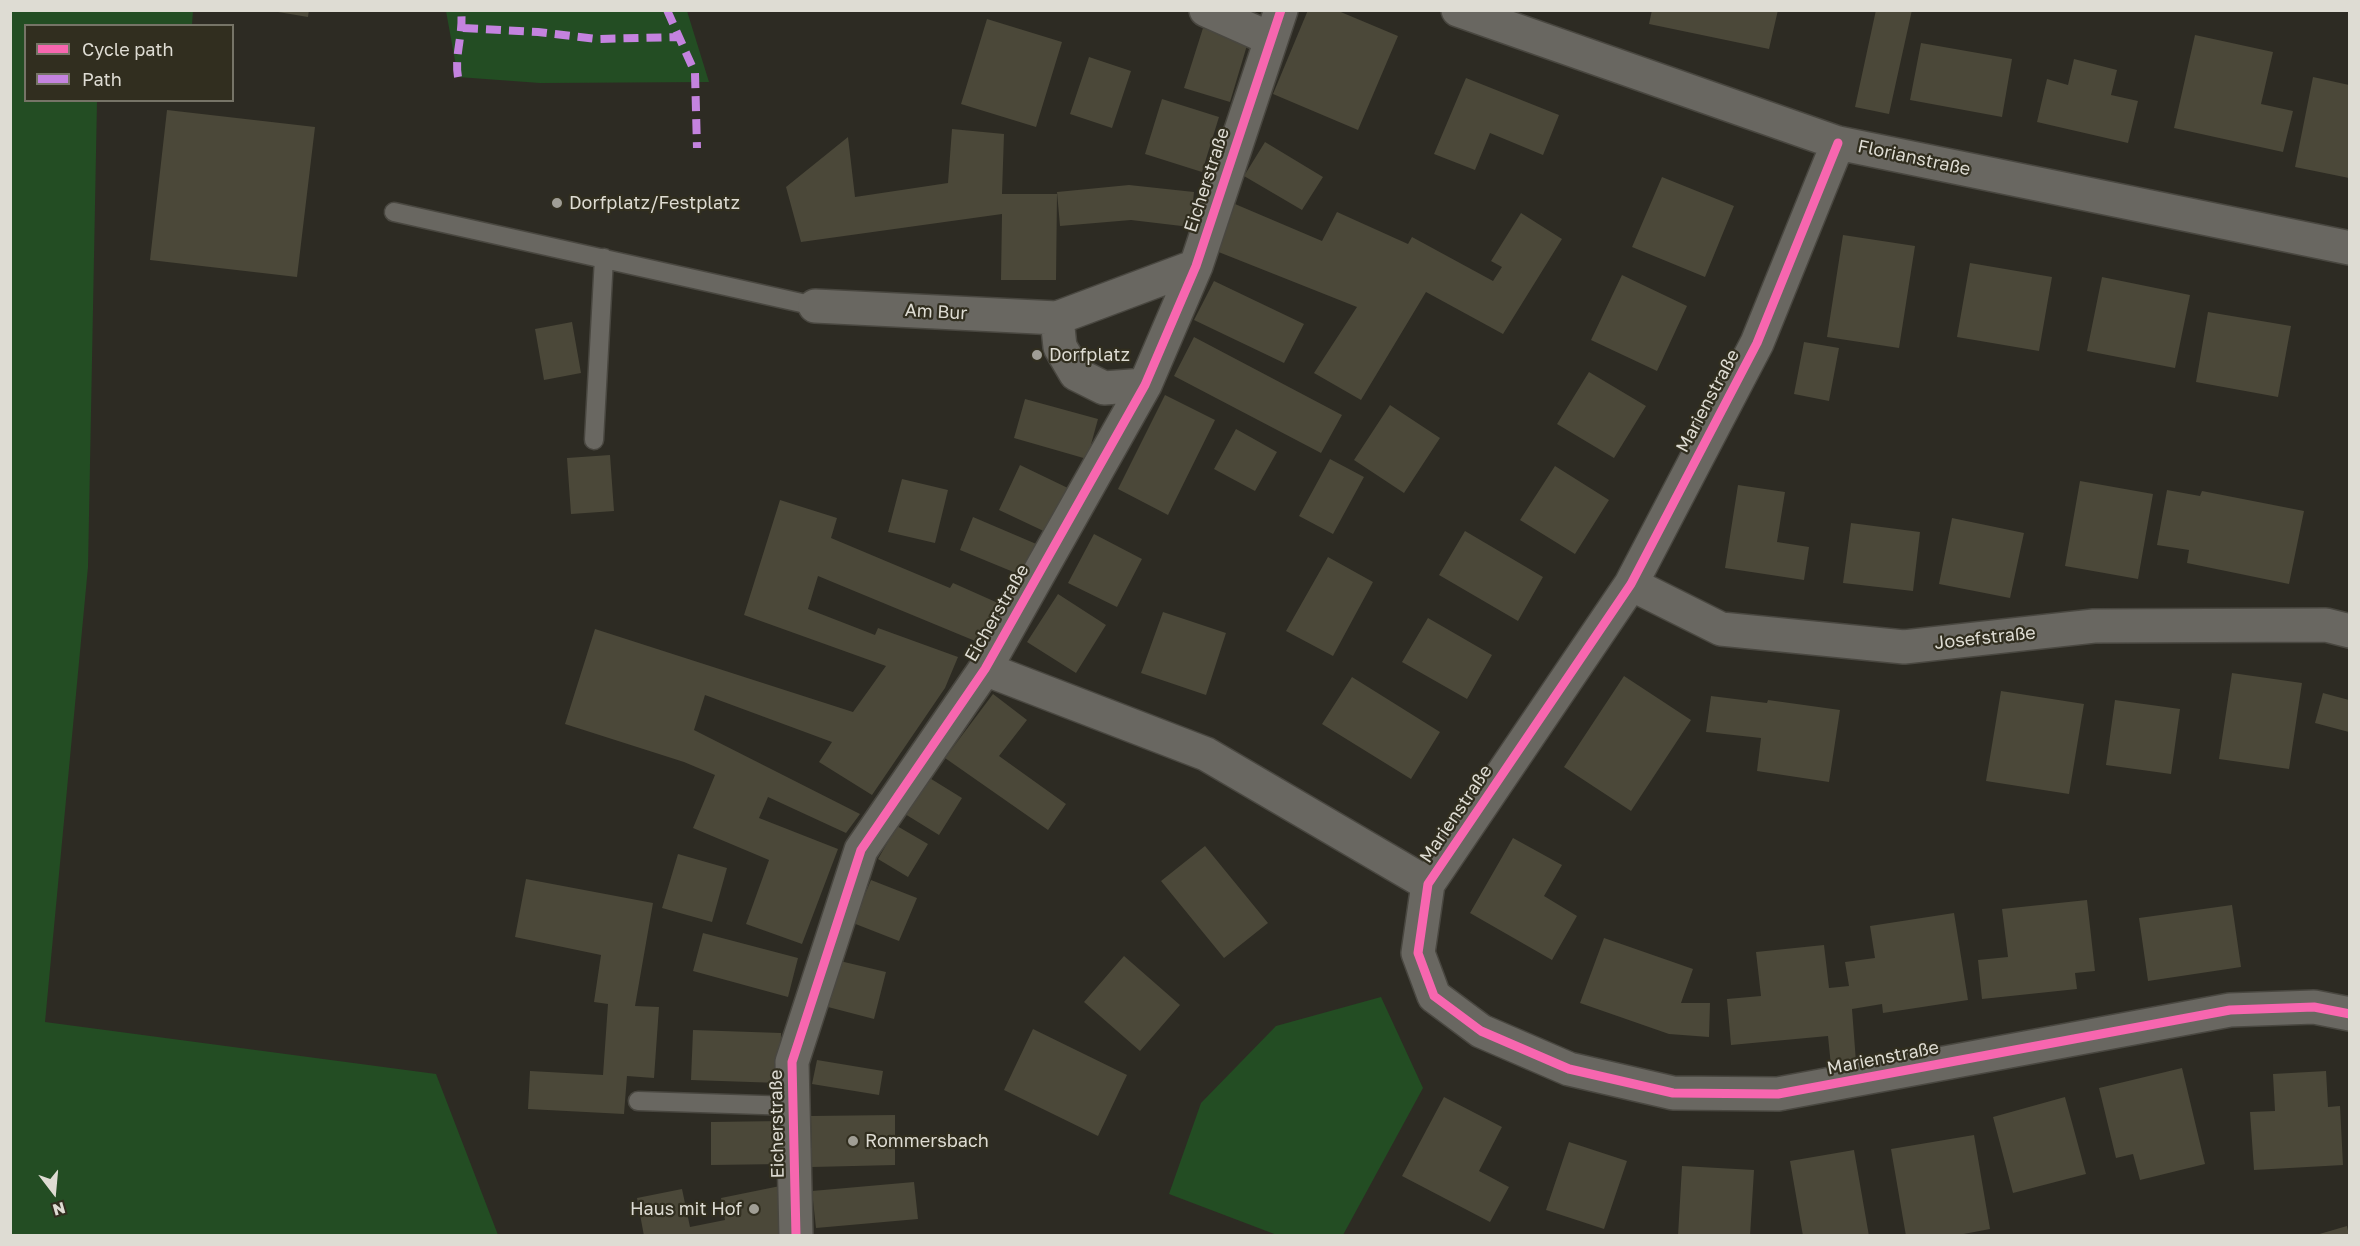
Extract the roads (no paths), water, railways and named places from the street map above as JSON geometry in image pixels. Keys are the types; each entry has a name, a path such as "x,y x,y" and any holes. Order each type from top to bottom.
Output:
{"street":[{"path":"1206,10 1276,25"},
{"name":"Florianstraße","path":"1458,10 1838,143 2349,248"},
{"name":"Eicherstraße","path":"796,1236 792,1062 861,849 985,669 1145,385 1196,266 1276,25"},
{"name":"Marienstraße","path":"1838,143 1757,343 1631,584 1428,884 1418,952 1434,996 1481,1031 1569,1069 1673,1093 1778,1094 2230,1010 2314,1008 2349,1014"},
{"name":"Am Bur","path":"815,306 1057,318 1196,266"},
{"path":"1057,318 1060,347 1076,374 1104,387 1145,385"},
{"name":"Josefstraße","path":"1631,584 1721,628 1904,647 2094,626 2326,625 2349,631"},
{"name":"Marienstraße","path":"985,669 1206,754 1428,884"}],"lane":[{"path":"394,212 815,306"},
{"path":"594,440 604,258"},
{"path":"638,1101 793,1106"}],"place":[{"name":"Dorfplatz/Festplatz","path":"557,203"},
{"name":"Dorfplatz","path":"1037,355"},
{"name":"Rommersbach","path":"853,1141"},
{"name":"Haus mit Hof","path":"754,1209"}]}
